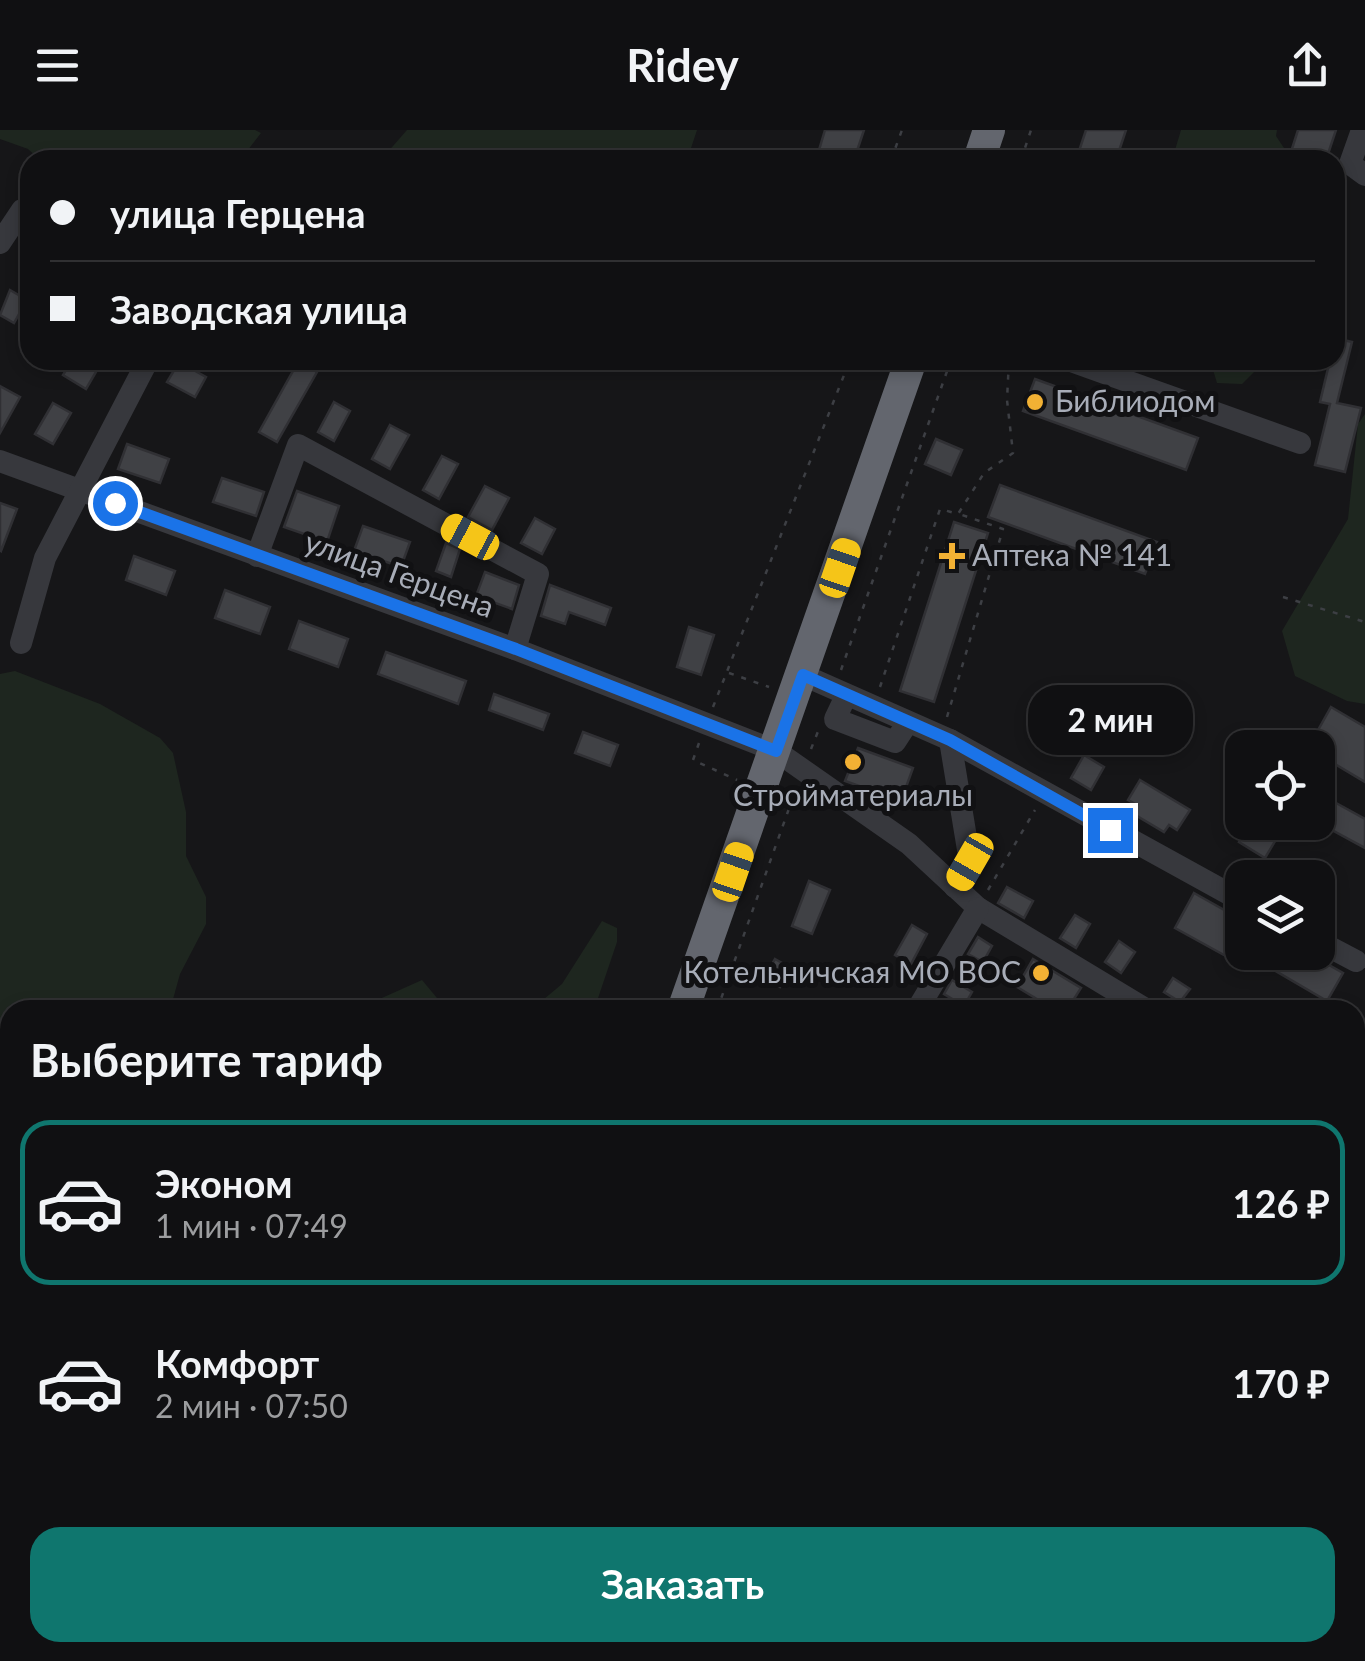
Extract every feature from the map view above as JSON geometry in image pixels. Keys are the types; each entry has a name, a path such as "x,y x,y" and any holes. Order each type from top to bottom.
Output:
{"highway":[{"path":"688,1000 777,796 776,751 907,370"}],"street":[{"path":"1362,130 1350,164 1365,175"},
{"path":"0,243 20,213"},
{"path":"21,643 45,558 143,370"},
{"path":"1096,370 1300,444"},
{"path":"257,556 298,445 538,574 516,649"},
{"name":"улица Герцена","path":"0,461 516,649 776,751 909,844 978,908 1130,1000"},
{"path":"803,675 950,740 1225,892"},
{"path":"840,693 834,719 896,742 908,722"},
{"path":"950,740 970,862 955,888"},
{"path":"922,1000 978,908"},
{"path":"1335,950 1356,962"}],"path":[{"path":"777,796 692,760 846,370"},
{"path":"840,693 948,370"},
{"path":"958,514 984,473 1013,454 1007,400 1008,370"},
{"path":"873,708 940,509 1003,529 947,713 950,740"},
{"path":"1283,597 1365,622"},
{"path":"720,1000 777,796 803,771 821,724"},
{"path":"978,908 1044,795"}],"shaded area":[{"path":"0,130 261,133 248,150 29,150 0,139"},
{"path":"407,130 697,130 690,150 390,150"},
{"path":"1181,130 1277,130 1276,136 1285,150 1175,150"},
{"path":"1213,370 1256,370 1242,384 1217,383"},
{"path":"1365,414 1365,704 1347,701 1295,676 1282,631 1348,519 1358,424"},
{"path":"15,671 100,704 160,738 173,753 186,812 186,856 206,897 206,924 180,974 173,1000 0,1000 0,674"},
{"path":"602,921 617,928 617,942 597,1000 543,1000 562,984"},
{"path":"422,980 439,1000 377,1000"}],"building":[{"path":"825,130 864,130 857,150 819,150"},
{"path":"1086,130 1126,130 1119,150 1079,150"},
{"path":"1298,130 1336,130 1329,150 1292,150"},
{"path":"10,290 20,296 20,312 14,323 0,315"},
{"path":"1345,340 1352,342 1337,403 1361,408 1345,472 1315,465 1330,404 1320,402 1328,370 1345,370"},
{"path":"66,370 97,370 86,389 63,375"},
{"path":"174,370 193,370 206,377 195,397 167,382"},
{"path":"294,370 317,372 277,442 259,432"},
{"path":"1035,379 1198,438 1186,470 1023,411"},
{"path":"0,386 20,397 0,433"},
{"path":"334,402 350,411 334,441 318,432"},
{"path":"53,403 71,413 53,444 35,434"},
{"path":"390,425 409,435 390,469 372,459"},
{"path":"936,439 962,450 951,475 925,464"},
{"path":"127,444 169,459 160,483 118,469"},
{"path":"442,456 458,464 439,499 423,490"},
{"path":"222,478 264,492 256,516 213,502"},
{"path":"1000,485 1157,542 1145,574 988,517"},
{"path":"485,486 509,498 492,530 468,517"},
{"path":"297,491 339,506 327,542 284,527"},
{"path":"0,503 17,509 1,551 0,550"},
{"path":"535,518 555,529 542,554 521,543"},
{"path":"954,522 988,533 934,702 900,691"},
{"path":"363,526 410,542 401,567 354,551"},
{"path":"446,543 460,549 451,577 436,571"},
{"path":"134,556 175,571 166,595 126,580"},
{"path":"485,572 519,585 512,609 476,596"},
{"path":"550,585 611,608 605,625 569,612 565,624 541,616"},
{"path":"225,590 270,607 260,634 215,618"},
{"path":"299,621 348,639 338,667 289,649"},
{"path":"689,627 714,635 701,675 677,667"},
{"path":"386,652 466,681 458,704 378,674"},
{"path":"494,694 549,714 543,730 489,710"},
{"path":"1331,707 1365,727 1365,782 1335,764 1335,730 1318,730"},
{"path":"583,732 618,745 610,766 575,753"},
{"path":"858,748 913,768 901,801 845,781"},
{"path":"1084,755 1104,767 1091,790 1071,778"},
{"path":"1140,780 1190,810 1177,830 1169,825 1164,832 1132,813 1137,805 1128,800"},
{"path":"1335,802 1365,819 1365,848 1335,832"},
{"path":"1240,840 1276,840 1265,858"},
{"path":"809,881 830,890 812,934 792,926"},
{"path":"1007,887 1033,901 1024,918 998,903"},
{"path":"1194,893 1225,910 1225,956 1175,928"},
{"path":"1075,915 1090,924 1076,948 1060,938"},
{"path":"912,925 927,934 911,964 895,955"},
{"path":"978,937 992,946 983,962 968,954"},
{"path":"1119,941 1135,952 1121,973 1105,962"},
{"path":"775,959 791,968 780,987 764,978"},
{"name":"Котельничская МО ВОС","path":"1033,959 1081,988 1073,1000 1038,1000 1017,987"},
{"path":"1335,968 1343,973 1328,1000 1274,970"},
{"path":"1173,978 1190,989 1182,1000 1164,992"},
{"path":"952,980 972,992 967,1000 954,1000 944,994"}],"place":[{"name":"Библиодом","path":"1035,402"},
{"name":"Аптека № 141","path":"952,556"},
{"name":"Стройматериалы","path":"853,762"},
{"name":"Котельничская МО ВОС","path":"1041,973"}],"route":[{"path":"115,503 516,649 776,751 803,675 950,740 1110,830"}]}
